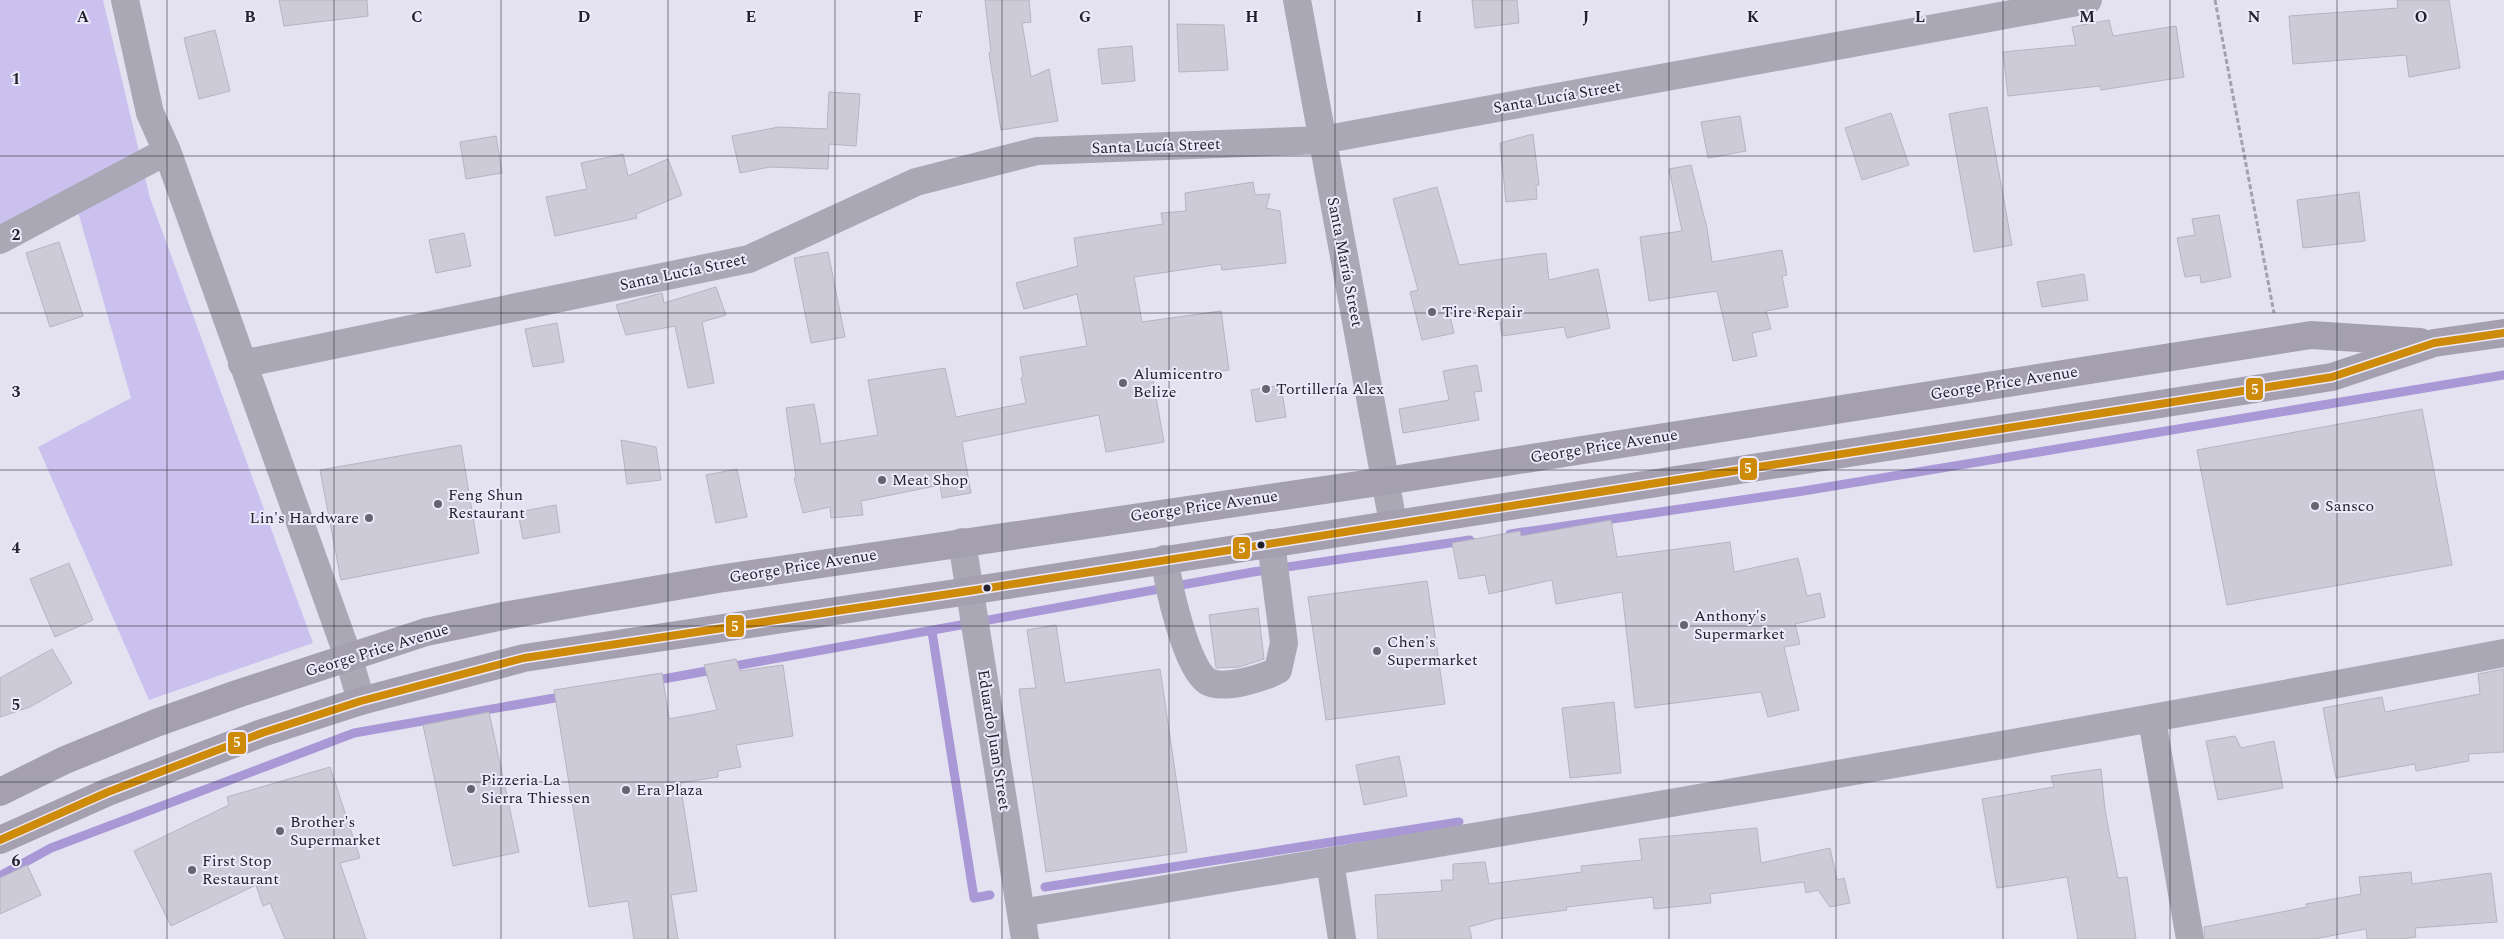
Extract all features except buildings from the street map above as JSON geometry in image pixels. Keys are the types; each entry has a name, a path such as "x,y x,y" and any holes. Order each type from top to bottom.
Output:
{"main road":[{"name":"George Price Avenue","path":"0,840 176,764 262,733 361,701 524,658 969,591 2332,377 2434,343 2504,333"},
{"name":"George Price Avenue","path":"0,792 65,760 156,723 237,694 349,659 426,632 504,616 718,579 1386,481 2311,335 2434,343"}],"street":[{"path":"125,0 150,113 167,151 349,659 361,701"},
{"name":"Santa María Street","path":"1298,0 1393,523"},
{"name":"Santa Lucía Street","path":"242,364 749,258 916,182 1037,151 1322,140 2088,0"},
{"path":"0,240 167,151"},
{"name":"Eduardo Juan Street","path":"962,542 1023,926"},
{"path":"1165,559 1176,610 1196,669 1208,682 1224,685 1264,677 1278,670 1284,643 1271,544"},
{"path":"1023,926 1330,862 2152,720 2504,653"},
{"path":"2152,720 2190,939"},
{"path":"1330,862 1342,939"}],"path":[{"path":"2215,0 2280,340"}],"shaded area":[{"path":"0,0 103,0 150,198 313,643 149,700 38,447 131,398 71,187 0,226"}],"waterway":[{"path":"1510,534 1803,491 2504,375"},
{"path":"652,681 1253,572 1470,540"},
{"path":"932,632 974,898 990,895"},
{"path":"0,876 51,848 354,733 566,696"},
{"path":"1045,887 1459,822"}],"transit line":[{"name":"5","path":"0,840 108,792 262,733 361,701 524,658 969,591 2332,377 2434,343 2504,333"}],"place":[{"name":"Tire Repair","path":"1432,312"},
{"name":"Alumicentro Belize","path":"1123,383"},
{"name":"Tortillería Alex","path":"1266,389"},
{"name":"Meat Shop","path":"882,480"},
{"name":"Feng Shun Restaurant","path":"438,504"},
{"name":"Sansco","path":"2315,506"},
{"name":"Lin's Hardware","path":"369,518"},
{"name":"Anthony's Supermarket","path":"1684,625"},
{"name":"Chen's Supermarket","path":"1377,651"},
{"name":"Pizzeria La Sierra Thiessen","path":"471,789"},
{"name":"Era Plaza","path":"626,790"},
{"name":"Brother's Supermarket","path":"280,831"},
{"name":"First Stop Restaurant","path":"192,870"}]}
